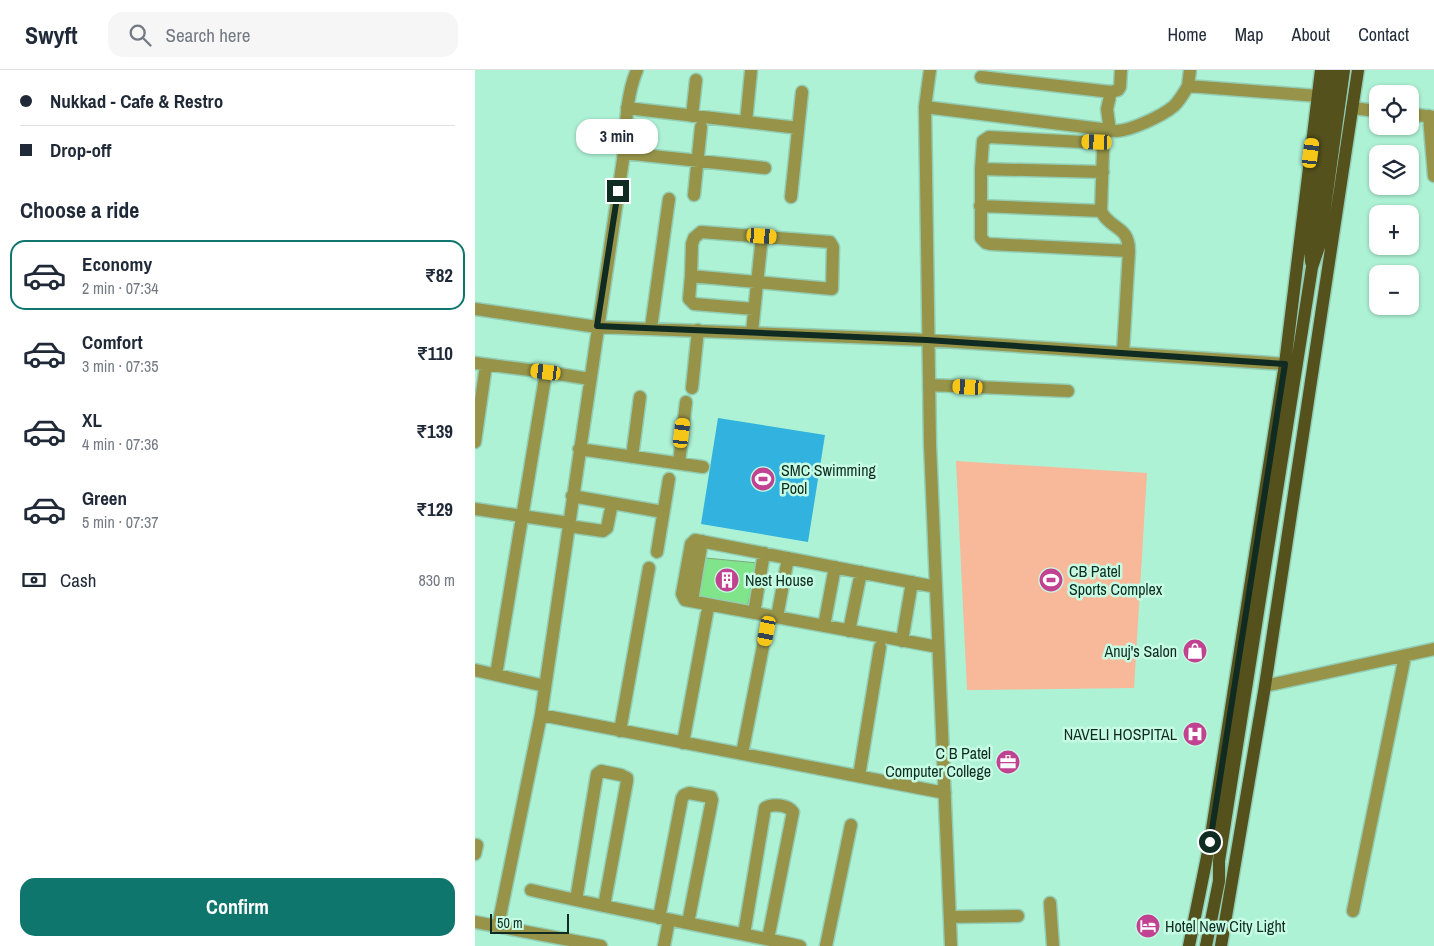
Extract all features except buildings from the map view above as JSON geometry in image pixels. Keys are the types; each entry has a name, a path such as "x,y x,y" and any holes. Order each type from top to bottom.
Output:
{"main road":[{"path":"1189,946 1210,842 1285,364 1321,70"},
{"path":"1312,267 1310,244 1331,70"},
{"path":"1206,946 1219,881 1219,861 1312,267 1320,244 1344,70"},
{"path":"1221,946 1265,686 1357,70"},
{"path":"1196,946 1210,879 1219,861"}],"street":[{"path":"498,926 541,716 624,153 627,108 633,79 637,70"},
{"path":"930,70 925,107 927,340 951,946"},
{"path":"981,77 1111,92 1118,90 1120,86 1121,70"},
{"path":"925,107 1110,131 1127,129 1163,113 1175,105 1188,86 1191,70"},
{"path":"745,122 751,71"},
{"path":"693,116 696,80"},
{"path":"1188,86 1318,96"},
{"path":"791,197 802,92"},
{"path":"1110,131 1107,109 1111,92"},
{"path":"627,108 798,128"},
{"path":"1352,108 1369,110"},
{"path":"1431,116 1434,176"},
{"path":"694,195 701,127"},
{"path":"1124,353 1129,251 1128,237 1105,218 1101,211 1103,146 1097,142 989,137 983,141 980,206 981,238 986,243 1129,251"},
{"path":"624,153 765,168"},
{"path":"981,169 1103,172"},
{"path":"651,328 669,198"},
{"path":"980,206 1101,211"},
{"path":"691,276 831,289 833,247 830,242 701,232 694,238 692,244 689,299 694,304 755,309"},
{"path":"752,332 762,236"},
{"path":"475,309 597,326 927,340 1285,364"},
{"path":"692,388 698,330"},
{"path":"475,442 481,364 590,379"},
{"path":"496,676 546,372"},
{"path":"929,385 1067,391"},
{"path":"632,457 640,397"},
{"path":"679,464 686,402"},
{"path":"579,449 703,467"},
{"path":"657,552 669,478"},
{"path":"572,496 663,512"},
{"path":"475,510 603,531 607,528 612,503"},
{"path":"936,587 695,540 691,544 689,552 682,594 685,600 938,647"},
{"path":"753,613 764,553"},
{"path":"777,617 788,558"},
{"path":"824,626 835,567"},
{"path":"620,731 649,568"},
{"path":"849,631 861,572"},
{"path":"902,641 912,582"},
{"path":"683,743 707,613"},
{"path":"742,754 767,631"},
{"path":"859,776 880,647"},
{"path":"1265,686 1434,649"},
{"path":"1353,911 1405,656"},
{"path":"475,670 545,686"},
{"path":"541,716 945,793"},
{"path":"576,900 597,774 601,771 621,775 627,778 627,781 604,906"},
{"path":"664,946 664,919 682,798 689,793 711,797 712,800 688,923"},
{"path":"744,934 765,808 772,805 787,807 793,812 768,939"},
{"path":"826,946 851,825"},
{"path":"531,890 800,946"},
{"path":"1051,903 1053,946"},
{"path":"950,917 1018,916"},
{"path":"475,922 568,943 601,946"}],"shaded area":[{"name":"CB Patel Sports Complex","path":"956,461 1147,473 1134,688 967,690"}],"water":[{"name":"SMC Swimming Pool","path":"718,418 825,435 808,542 701,524"}],"place":[{"name":"SMC Swimming Pool","path":"763,479"},
{"name":"Nest House","path":"727,580"},
{"name":"CB Patel Sports Complex","path":"1051,580"},
{"name":"Anuj's Salon","path":"1195,651"},
{"name":"NAVELI HOSPITAL","path":"1195,734"},
{"name":"C B Patel Computer College","path":"1008,762"},
{"name":"Hotel New City Light","path":"1148,926"}],"route":[{"path":"618,191 597,326 927,340 1285,364 1210,842"}]}
